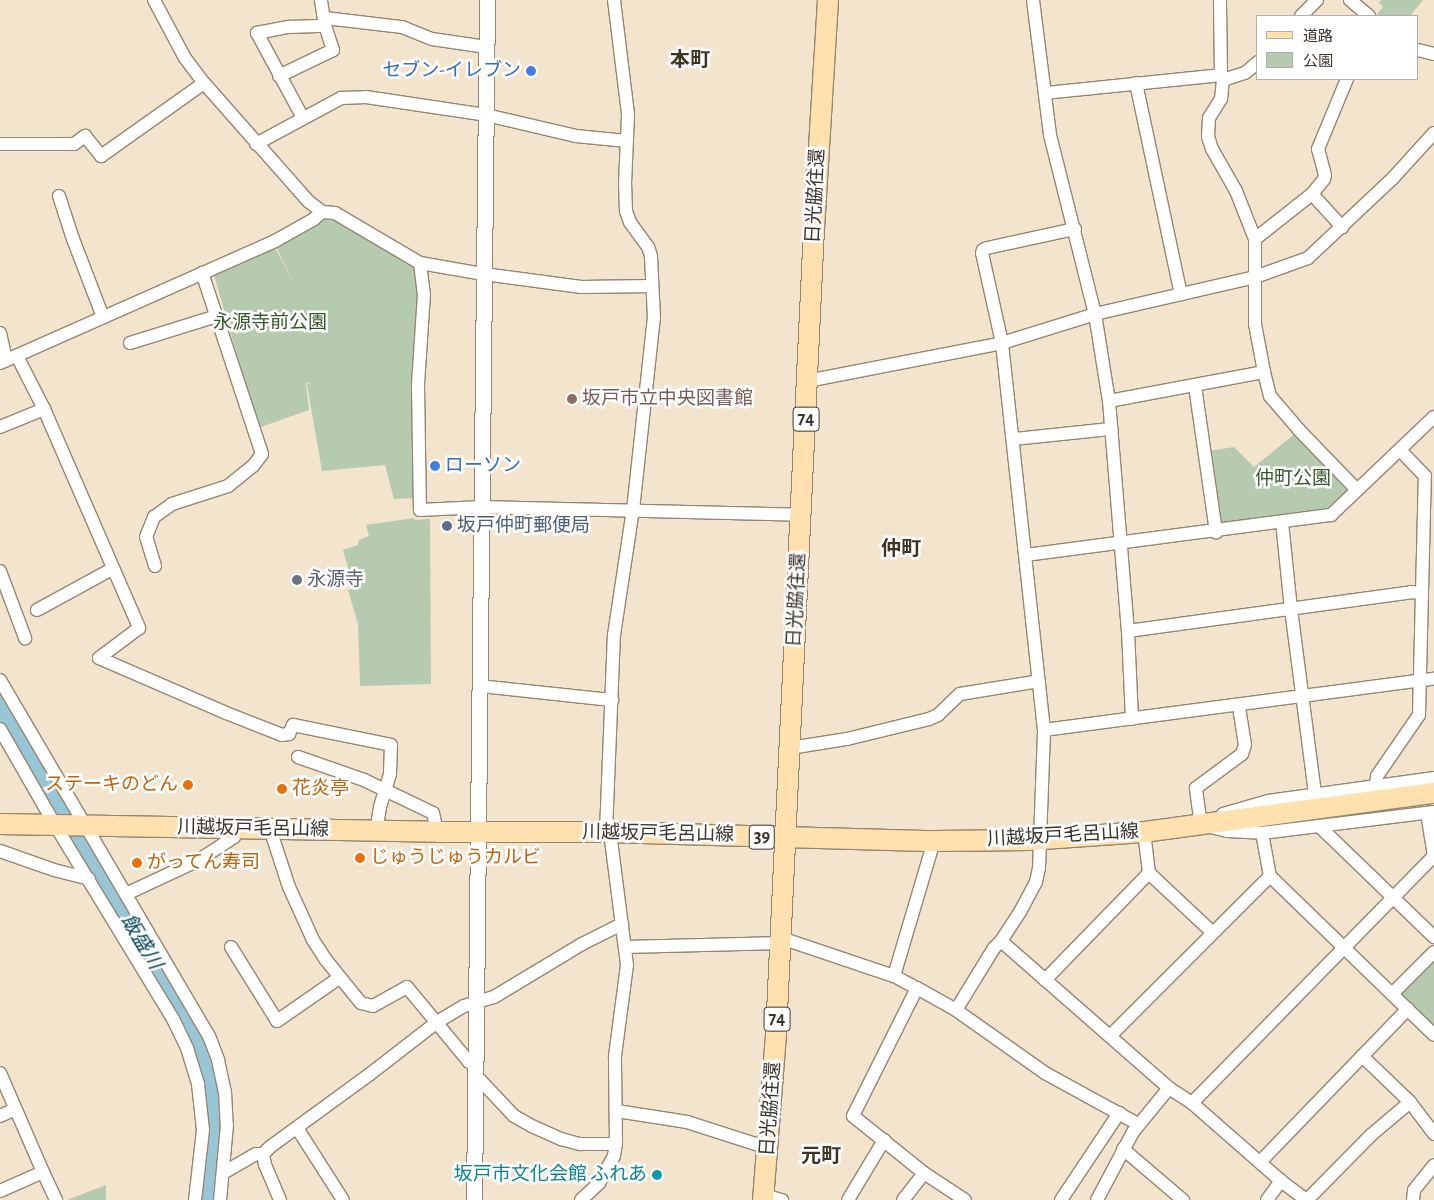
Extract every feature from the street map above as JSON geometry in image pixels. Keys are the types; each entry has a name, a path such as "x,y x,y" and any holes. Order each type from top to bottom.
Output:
{"main road":[{"name":"日光脇往還","path":"770,1198 768,1148 781,941 807,381 828,0"},
{"name":"川越坂戸毛呂山線","path":"0,824 270,830 608,832 934,841 1040,839 1144,832 1434,793"}],"street":[{"path":"154,0 185,58 204,82 256,144 308,201 322,212 336,213 420,263 484,274 581,286 652,286"},
{"path":"279,76 333,50 321,0"},
{"path":"474,1200 478,1002 487,0"},
{"path":"581,1200 599,1183 614,1156 616,1144 615,1056 627,965 608,832 614,635 633,510 654,318 651,256 648,247 630,222 626,211 625,184 628,114 614,0"},
{"path":"1033,0 1050,135 1095,314 1109,401 1128,631 1132,719"},
{"path":"1220,0 1222,77 1220,98 1210,118 1208,137 1212,149 1236,191 1255,240 1255,324 1270,396 1299,430 1357,490"},
{"path":"1302,15 1317,0"},
{"path":"1356,2 1367,15"},
{"path":"302,118 257,33 325,22 402,27 432,39 486,46"},
{"path":"1419,50 1434,54"},
{"path":"1045,93 1136,83 1222,77 1246,73 1256,64"},
{"path":"1255,240 1312,194 1325,175 1318,149 1348,80"},
{"path":"0,144 74,144 85,136 101,156 204,82"},
{"path":"1136,83 1181,294"},
{"path":"256,144 341,98 366,97 486,115 576,136 627,141"},
{"path":"807,381 1002,344 1095,314 1255,277 1308,258 1393,178 1434,133"},
{"path":"1312,194 1342,227"},
{"path":"59,196 73,239 104,317"},
{"path":"8,360 275,240 314,219 322,212"},
{"path":"956,1010 994,948 1001,941 1030,896 1036,882 1040,839 1044,730 1014,439 1002,344 982,253 983,250 1075,229"},
{"path":"420,263 424,294 418,384 420,510 481,507 801,515"},
{"path":"155,566 146,537 154,517 172,504 228,486 253,466 262,454 202,273"},
{"path":"130,343 217,316"},
{"path":"0,333 8,360 44,409 139,628 99,658 282,735 289,734 293,726 391,745 390,774 376,830"},
{"path":"1109,401 1264,372"},
{"path":"1195,386 1216,532"},
{"path":"0,427 44,409"},
{"path":"1026,555 1216,532 1331,515 1434,417"},
{"path":"1014,439 1111,428"},
{"path":"1376,786 1377,776 1417,719 1425,476 1400,450"},
{"path":"1282,522 1291,609 1315,794"},
{"path":"37,610 112,569"},
{"path":"0,571 25,638"},
{"path":"1128,631 1411,592 1422,593"},
{"path":"1044,730 1434,679"},
{"path":"0,680 209,1036 218,1060 225,1092 227,1125 220,1200"},
{"path":"790,748 847,739 929,719 938,715 960,694 1039,681"},
{"path":"480,686 612,700"},
{"path":"1201,825 1196,788 1242,754 1245,745 1239,706"},
{"path":"0,729 55,825 90,879 173,1019 194,1068 198,1084 203,1130 195,1200"},
{"path":"298,757 364,780 433,813 437,832"},
{"path":"1201,825 1226,813 1268,801 1434,778"},
{"path":"1192,1103 1434,856 1431,812 1262,833 1226,831 1201,825"},
{"path":"1319,826 1434,937"},
{"path":"126,894 199,860 234,836 234,829"},
{"path":"270,830 289,887 313,940 339,978 361,1003 374,1006 407,988 469,1062 476,1062"},
{"path":"1144,832 1149,873 1212,932"},
{"path":"1262,833 1270,876 1434,1035"},
{"path":"894,976 934,841"},
{"path":"0,852 54,870 90,879"},
{"path":"1045,980 1149,873"},
{"path":"1110,1036 1270,876"},
{"path":"223,1174 256,1154 263,1154 437,1022 464,1006 494,997 582,944 622,924"},
{"path":"625,947 781,941 894,976 956,1010 1045,1073 1138,1124"},
{"path":"1001,941 1169,1088 1192,1103 1280,1181 1306,1200 1371,1135 1410,1102"},
{"path":"232,947 277,1021 339,978"},
{"path":"1392,994 1434,952"},
{"path":"917,988 853,1116 924,1173 965,1200"},
{"path":"1260,1162 1408,1009"},
{"path":"1362,1056 1410,1102 1434,1134"},
{"path":"0,1073 56,1200"},
{"path":"475,1080 481,1082 514,1116 534,1128 561,1139 580,1144 616,1144"},
{"path":"1097,1200 1138,1124 1169,1088"},
{"path":"0,1116 16,1109"},
{"path":"617,1111 687,1122 768,1148"},
{"path":"1061,1200 1119,1112"},
{"path":"298,1128 343,1200"},
{"path":"848,1200 884,1140"},
{"path":"1123,1149 1183,1200"},
{"path":"263,1154 264,1165 280,1200"},
{"path":"1413,1200 1414,1190 1434,1166"},
{"path":"0,1190 43,1172"},
{"path":"903,1200 924,1173"},
{"path":"1267,1200 1280,1181"}],"green space":[{"path":"1381,0 1423,0 1411,15 1377,15 1383,7 1379,3"},
{"name":"永源寺前公園","path":"333,219 415,265 418,273 414,498 394,499 385,465 322,471 307,384 314,382 306,383 309,410 258,428 214,275 274,246 294,283 275,245 324,220"},
{"name":"仲町公園","path":"1297,432 1348,487 1348,490 1327,508 1221,523 1209,451 1234,447 1254,467"},
{"path":"414,518 415,520 430,519 431,684 360,686 358,624 348,590 354,588 343,550 358,545 359,540 369,536 366,525"},
{"path":"1434,958 1434,1028 1399,994"},
{"path":"106,1185 106,1200 67,1200"}],"waterway":[{"name":"飯盛川","path":"0,704 199,1039 209,1068 215,1111 213,1170 208,1200"}],"place":[{"name":"セブン-イレブン","path":"531,71"},
{"name":"坂戸市立中央図書館","path":"572,399"},
{"name":"ローソン","path":"435,466"},
{"name":"坂戸仲町郵便局","path":"447,526"},
{"name":"永源寺","path":"297,580"},
{"name":"ステーキのどん","path":"188,785"},
{"name":"花炎亭","path":"282,789"},
{"name":"じゅうじゅうカルビ","path":"360,858"},
{"name":"がってん寿司","path":"137,863"},
{"name":"坂戸市文化会館 ふれあ","path":"657,1175"}],"district":[{"name":"本町","path":"690,60"},
{"name":"仲町","path":"901,549"},
{"name":"元町","path":"821,1156"}]}
